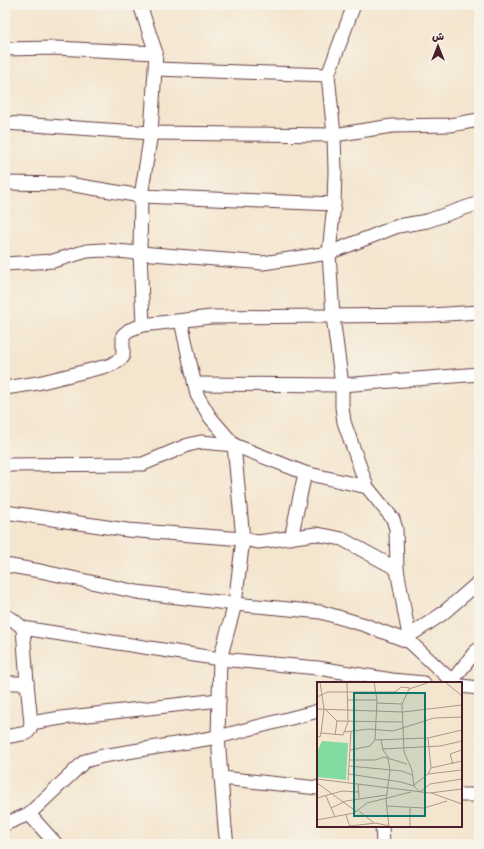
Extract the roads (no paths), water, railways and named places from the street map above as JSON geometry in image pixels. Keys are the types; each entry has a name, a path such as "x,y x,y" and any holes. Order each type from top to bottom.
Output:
{"street":[{"path":"140,5 156,53 151,133 141,196 140,252 143,325"},
{"path":"354,5 328,75 334,135 334,204 329,253 333,317 342,385 344,422 367,487 393,519 396,529 397,569 410,639"},
{"path":"5,49 55,48 156,53"},
{"path":"156,69 328,75"},
{"path":"5,123 151,133 334,135 392,126 450,125 479,120"},
{"path":"5,184 68,184 141,196 334,204"},
{"path":"5,264 53,261 87,251 103,250 263,263 329,253 398,226 427,221 479,202"},
{"path":"5,388 38,383 111,365 123,357 123,335 129,330 143,325 211,317 333,317 431,315 479,312"},
{"path":"181,321 197,395 210,417 234,445 243,539 235,604 220,659 218,737 225,828 228,844"},
{"path":"195,384 342,385 479,374"},
{"path":"5,465 143,464 188,445 201,442 234,445 305,473 367,487"},
{"path":"291,538 305,473"},
{"path":"5,512 127,530 243,539 258,542 316,534 342,539 397,569"},
{"path":"5,565 137,592 235,604 321,612 410,639 455,682"},
{"path":"410,639 479,582"},
{"path":"5,616 12,619 23,628 220,659 318,668 388,682"},
{"path":"5,737 27,733 30,730 31,723 23,628"},
{"path":"457,682 475,652 479,649"},
{"path":"5,683 27,683"},
{"path":"462,684 479,688"},
{"path":"31,723 61,718 218,700"},
{"path":"17,819 85,762 103,756 218,737 317,711"},
{"path":"221,778 317,788"},
{"path":"462,795 479,795"},
{"path":"5,811 56,844"},
{"path":"382,827 384,844"}]}
